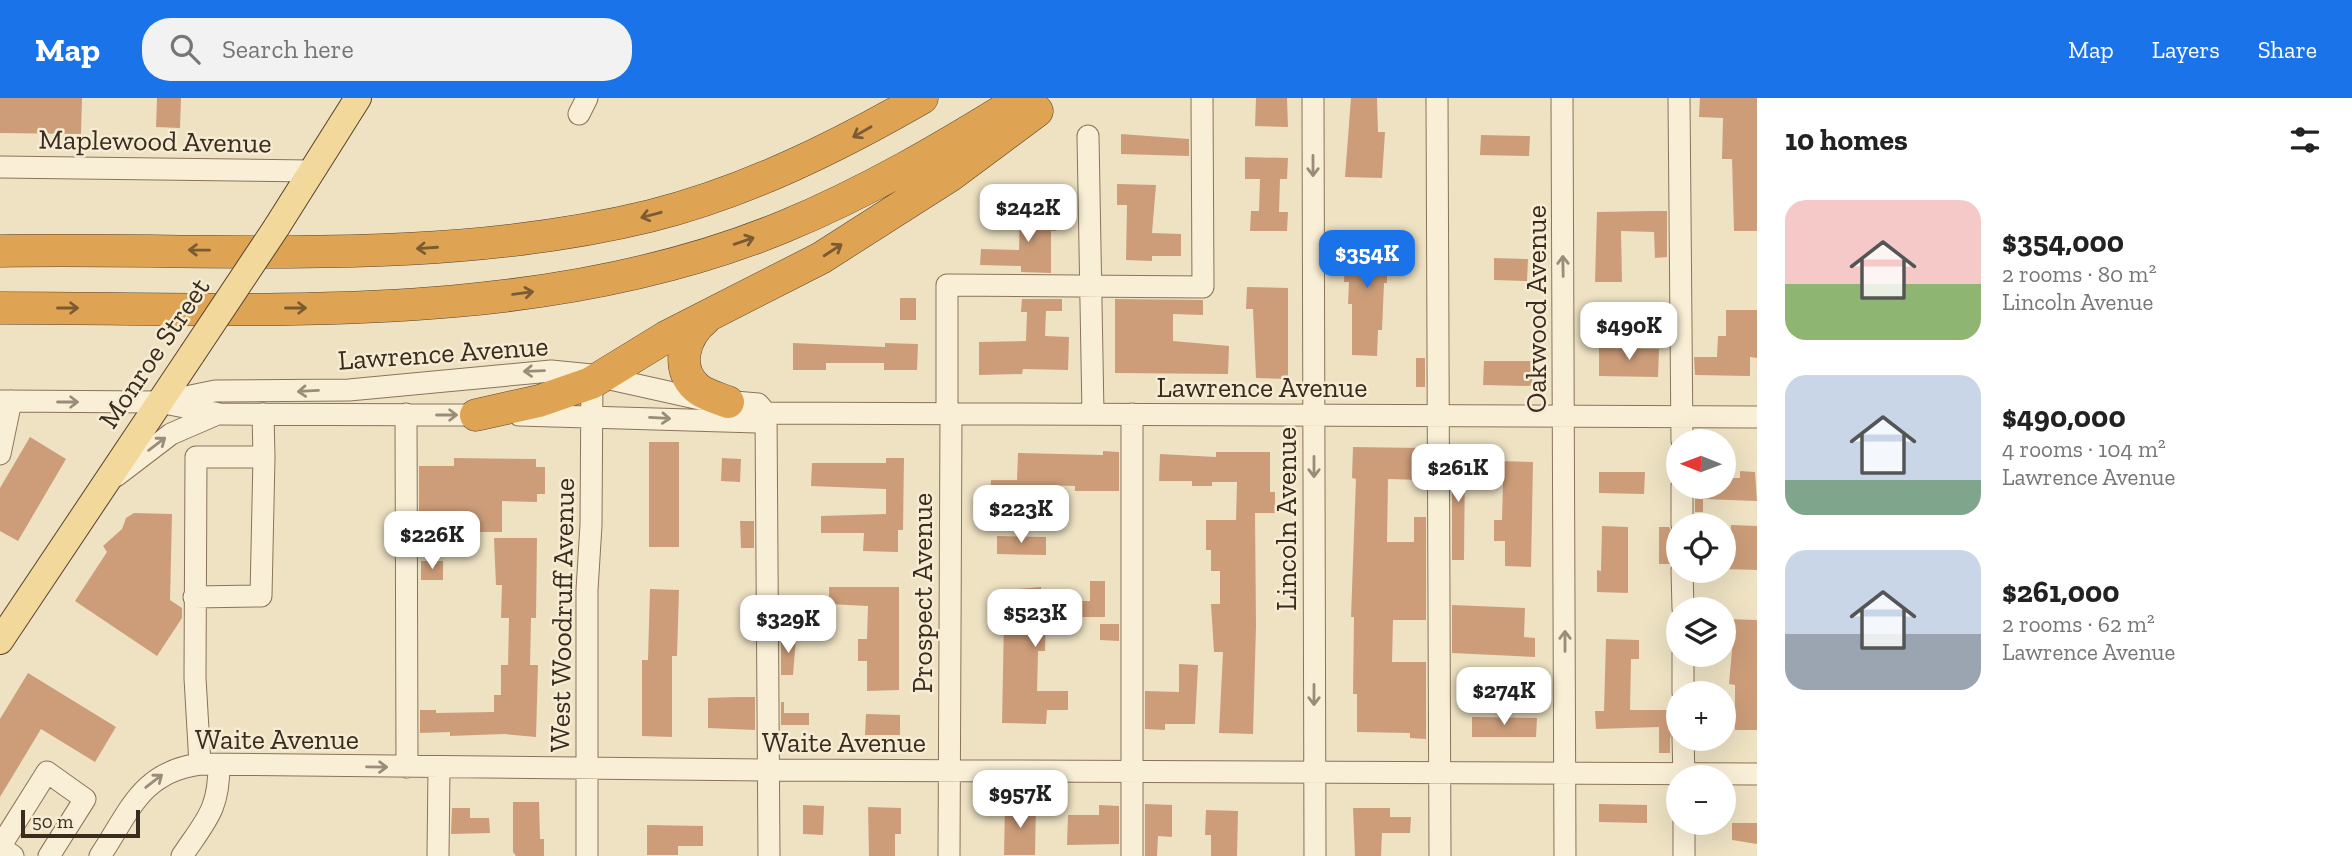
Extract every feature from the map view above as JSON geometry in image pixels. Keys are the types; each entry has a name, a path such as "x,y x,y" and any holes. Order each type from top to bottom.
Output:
{"highway":[{"path":"0,251 110,249 363,253 509,242 651,216 739,187 844,142 922,98"},
{"path":"0,308 365,307 511,295 599,280 723,248 782,227 896,174 1023,98"},
{"path":"476,415 539,401 595,378 821,258 951,175 1034,114 1045,98"},
{"path":"0,243 110,249"},
{"path":"710,315 688,338 685,366 696,387 728,402"}],"main road":[{"name":"Monroe Street","path":"0,641 276,228 358,98"}],"street":[{"path":"1091,286 1203,286 1202,98"},
{"name":"Lincoln Avenue","path":"1313,98 1315,856"},
{"path":"1437,98 1440,856"},
{"name":"Oakwood Avenue","path":"1562,98 1565,856"},
{"path":"1679,98 1682,429"},
{"path":"1088,136 1093,414"},
{"name":"Maplewood Avenue","path":"0,167 310,171"},
{"name":"Prospect Avenue","path":"949,856 947,285 1091,286"},
{"name":"Lawrence Avenue","path":"159,402 215,391 349,390 535,371 595,378 728,402 758,404 766,413"},
{"name":"West Woodruff Avenue","path":"587,856 587,590 595,378"},
{"path":"0,454 6,401"},
{"name":"Lawrence Avenue","path":"6,401 159,402 220,414 592,416 757,422 766,413 1757,417"},
{"path":"766,413 769,856"},
{"path":"103,486 171,434 220,414"},
{"path":"194,597 261,596 263,414"},
{"path":"406,414 408,767"},
{"path":"1132,414 1132,856"},
{"path":"182,856 214,809 219,795 210,765 197,744 194,597 196,457 264,457"},
{"name":"Waite Avenue","path":"100,856 145,788 157,777 171,770 210,765 769,771 1315,771 1666,775"},
{"path":"438,856 439,768"},
{"path":"13,856 0,847 47,772 85,799 48,856"},
{"name":"Waite Avenue","path":"1736,774 1757,774"},
{"path":"1684,835 1684,856"}],"building":[{"path":"0,98 82,98 81,134 0,133"},
{"path":"157,98 181,98 180,128 156,127"},
{"path":"1256,98 1287,98 1288,127 1255,126"},
{"path":"1351,98 1377,98 1378,132 1385,132 1382,178 1345,177"},
{"path":"1700,98 1757,98 1757,231 1734,231 1732,159 1722,159 1723,118 1699,117"},
{"path":"1121,134 1189,139 1189,156 1121,154"},
{"path":"1481,135 1530,136 1529,156 1480,155"},
{"path":"1245,157 1288,158 1287,179 1280,179 1279,212 1288,212 1287,231 1250,231 1251,211 1259,211 1260,179 1245,179"},
{"path":"1117,184 1156,185 1152,233 1181,234 1181,256 1152,256 1152,261 1126,260 1127,205 1117,205"},
{"path":"1020,210 1057,210 1056,231 1051,231 1051,273 1021,272 1021,266 980,265 981,249 1019,250"},
{"path":"1667,211 1667,257 1655,258 1654,232 1621,231 1622,282 1595,282 1597,212"},
{"path":"1346,239 1395,240 1391,271 1387,271 1387,283 1384,283 1382,330 1378,330 1377,356 1352,355 1352,304 1348,304 1349,282 1344,282"},
{"path":"1494,258 1528,259 1527,281 1494,280"},
{"path":"1247,287 1288,288 1288,379 1256,378 1253,309 1246,309"},
{"path":"900,298 916,298 916,320 900,320"},
{"path":"1022,299 1062,299 1062,311 1046,311 1045,336 1069,337 1068,370 1023,369 1022,374 979,375 979,342 1026,341 1027,312 1021,312"},
{"path":"1115,299 1203,300 1203,315 1173,314 1173,341 1229,346 1228,374 1115,373"},
{"path":"1726,310 1757,310 1757,358 1750,357 1750,376 1695,375 1694,357 1717,357 1718,336 1726,336"},
{"path":"793,343 885,347 885,343 918,344 917,370 884,370 884,363 826,363 826,370 793,370"},
{"path":"1599,348 1659,349 1658,377 1599,376"},
{"path":"1416,358 1425,358 1425,387 1416,387"},
{"path":"1484,361 1532,361 1532,386 1483,385"},
{"path":"30,437 66,459 18,541 0,531 0,488"},
{"path":"649,442 679,442 679,547 649,547"},
{"path":"1353,447 1422,448 1421,480 1388,479 1387,542 1414,542 1414,517 1426,517 1426,620 1393,620 1392,662 1426,662 1426,739 1410,738 1410,733 1357,732 1357,694 1353,694 1354,617 1351,617 1356,479 1352,478"},
{"path":"1452,449 1465,450 1464,560 1452,560"},
{"path":"1103,451 1119,452 1119,491 1075,491 1075,486 1047,485 1047,500 1012,499 1012,512 990,512 991,480 1017,480 1018,453 1103,455"},
{"path":"1216,452 1270,452 1270,492 1275,492 1275,513 1255,513 1253,734 1219,733 1223,652 1214,652 1211,604 1220,604 1220,571 1211,571 1211,550 1206,550 1206,520 1236,520 1237,482 1212,482 1212,486 1192,486 1192,481 1159,481 1160,454 1216,457"},
{"path":"454,458 536,459 536,467 545,467 545,494 537,494 537,502 502,501 502,532 419,532 419,466 454,466"},
{"path":"722,458 741,459 740,482 721,481"},
{"path":"886,458 904,458 903,530 898,530 898,552 863,551 864,533 821,533 821,516 886,514 886,489 811,486 812,463 886,463"},
{"path":"1494,461 1533,462 1531,567 1505,566 1505,541 1494,541 1494,520 1502,520 1503,483 1494,483"},
{"path":"1740,471 1755,472 1757,501 1703,499 1736,499 1736,478 1740,478"},
{"path":"1599,472 1645,472 1644,494 1599,493"},
{"path":"1695,499 1703,499 1703,512 1695,512"},
{"path":"134,513 172,514 170,600 182,608 182,618 157,656 75,601 107,552 103,546 122,529 126,518"},
{"path":"740,521 754,521 754,548 741,548"},
{"path":"1736,525 1757,526 1757,570 1736,569"},
{"path":"1602,526 1628,527 1628,593 1597,592 1597,570 1601,571"},
{"path":"1659,527 1666,527 1666,564 1659,564"},
{"path":"997,536 1046,537 1046,555 997,554"},
{"path":"494,538 537,538 536,618 531,618 530,665 538,665 536,737 420,733 420,710 436,710 436,713 494,712 494,695 501,695 501,665 508,665 509,618 501,618 502,585 496,585"},
{"path":"421,561 443,561 443,580 421,580"},
{"path":"1090,581 1105,581 1105,617 1046,617 1045,651 1038,651 1037,691 1068,691 1068,710 1047,710 1046,724 1002,723 1004,620 998,620 998,591 1041,587 1041,601 1090,601"},
{"path":"829,587 899,587 899,690 867,691 867,661 858,661 858,639 867,639 868,606 829,604"},
{"path":"650,589 679,590 677,656 672,656 672,737 642,736 642,660 648,660"},
{"path":"1452,605 1525,608 1524,637 1535,638 1535,657 1452,653"},
{"path":"1736,619 1757,620 1757,730 1736,730 1736,681 1729,681 1731,667 1736,667"},
{"path":"1100,624 1119,624 1119,641 1100,640"},
{"path":"781,636 796,637 793,675 781,675"},
{"path":"1606,639 1639,640 1639,659 1631,659 1630,710 1666,710 1666,751 1670,753 1659,753 1659,727 1596,729 1595,711 1604,711"},
{"path":"1179,664 1198,665 1195,724 1165,724 1165,730 1145,729 1145,691 1179,692"},
{"path":"28,673 116,727 95,762 41,729 0,797 0,719"},
{"path":"755,697 755,730 708,728 708,698"},
{"path":"781,702 784,702 784,713 809,713 809,725 781,725"},
{"path":"866,714 900,715 900,735 865,735"},
{"path":"1472,717 1537,718 1536,737 1472,737"},
{"path":"513,802 539,802 540,839 544,839 544,856 516,856 513,852"},
{"path":"1036,804 1035,855 1004,855 1005,805"},
{"path":"1145,804 1172,805 1172,837 1158,836 1157,856 1145,856"},
{"path":"1599,804 1647,805 1647,823 1599,822"},
{"path":"803,805 824,806 823,835 803,834"},
{"path":"1099,805 1119,806 1119,844 1067,845 1068,815 1099,815"},
{"path":"868,807 901,808 901,834 895,834 895,856 869,856"},
{"path":"452,808 470,808 470,818 489,818 490,833 451,834"},
{"path":"1353,808 1390,808 1390,817 1411,817 1410,833 1382,833 1381,856 1355,856"},
{"path":"1206,810 1238,811 1237,856 1211,856 1211,835 1205,835"},
{"path":"1736,823 1757,823 1757,844 1732,840 1732,835 1736,835"},
{"path":"647,825 703,826 703,846 678,846 678,855 647,855"}]}
